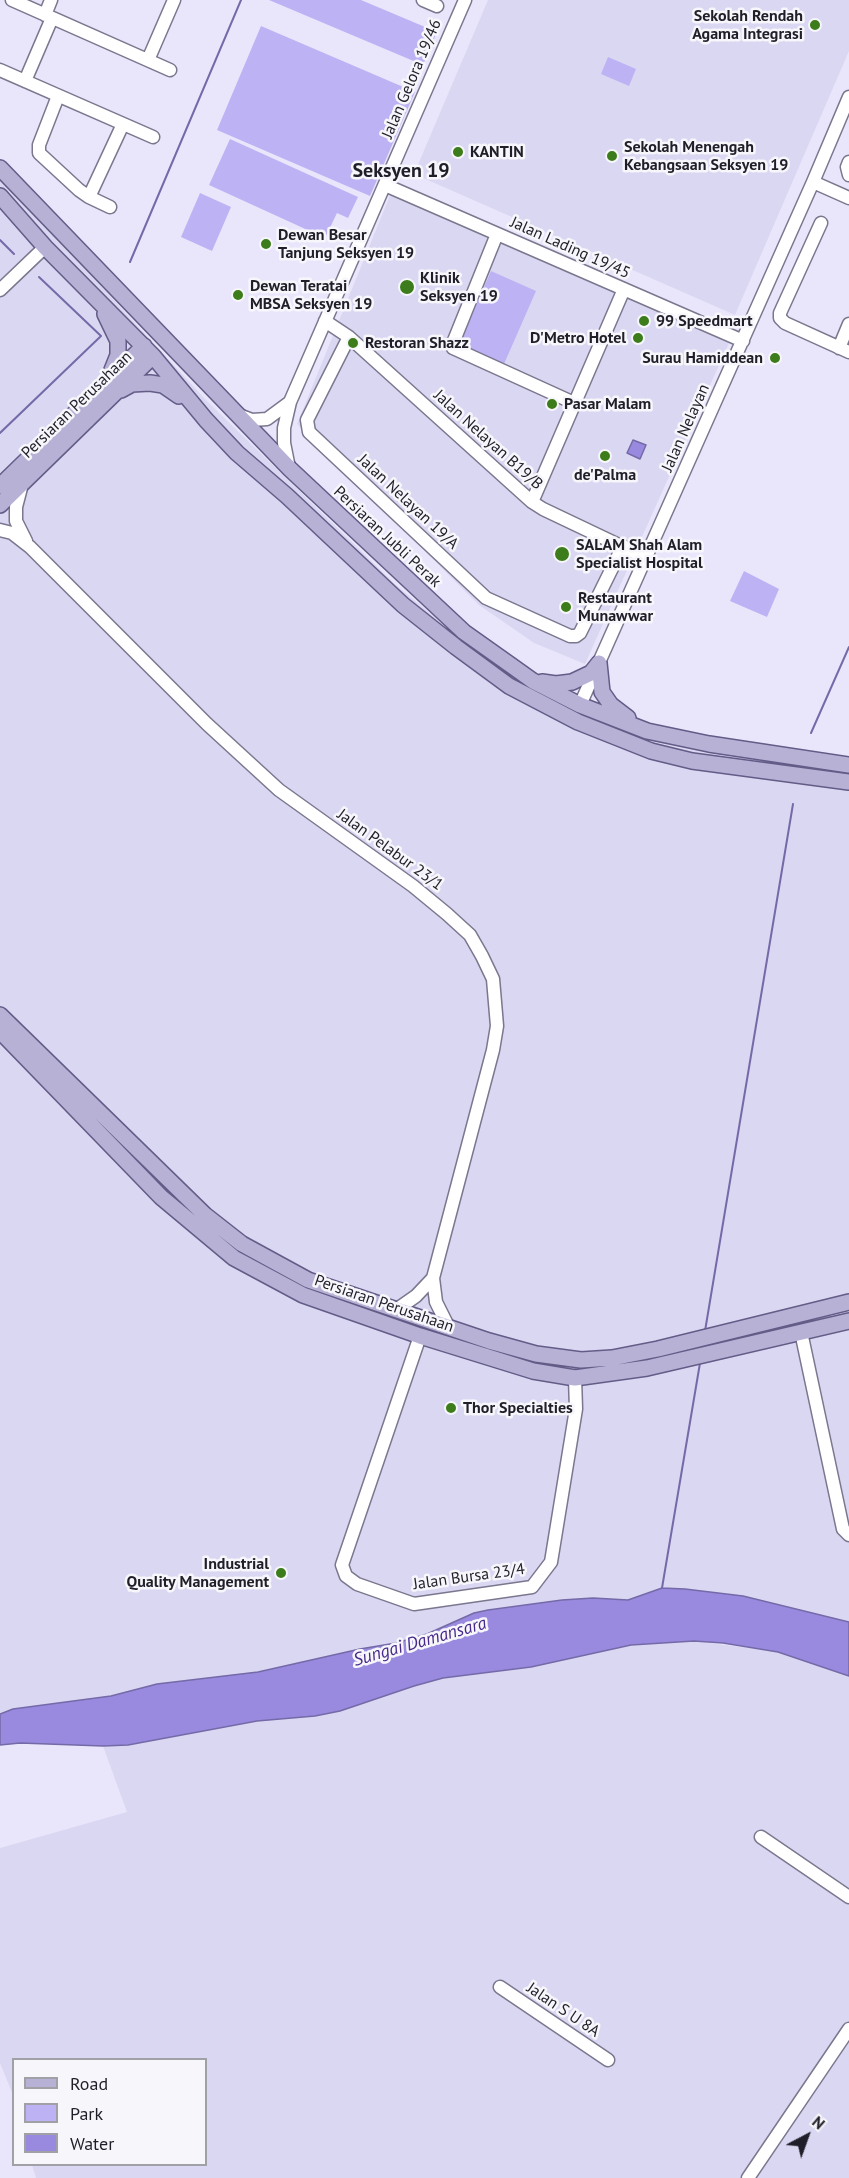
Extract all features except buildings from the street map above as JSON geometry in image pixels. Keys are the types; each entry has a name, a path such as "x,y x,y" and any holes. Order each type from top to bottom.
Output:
{"main road":[{"name":"Persiaran Jubli Perak","path":"0,168 290,469 464,632 533,681 580,705 647,731 709,744 849,765"},
{"path":"0,196 45,247 151,349 206,420 237,453 287,496 403,605 509,686 546,707 594,729 651,751 692,761 849,782"},
{"path":"45,247 50,220"},
{"path":"45,247 59,242 72,243"},
{"path":"95,297 118,342 118,355 110,389 132,384 163,385 206,420"},
{"path":"146,319 151,349"},
{"path":"151,349 176,350"},
{"name":"Persiaran Perusahaan","path":"0,486 110,389 151,349"},
{"name":"Persiaran Perusahaan","path":"0,505 110,389"},
{"path":"533,681 556,684 572,682 591,673 599,663"},
{"path":"599,663 601,686 606,698 617,710 647,731"},
{"path":"580,705 580,714 594,729"},
{"name":"Persiaran Perusahaan","path":"0,1015 205,1215 242,1244 308,1280 449,1328 536,1354 581,1360 612,1358 692,1341 849,1302"},
{"name":"Persiaran Perusahaan","path":"3,1036 161,1197 234,1258 303,1295 420,1336 533,1371 574,1378 646,1368 849,1322"}],"street":[{"path":"12,0 170,70"},
{"path":"24,81 48,16 51,0"},
{"path":"148,60 174,0"},
{"path":"423,0 437,6"},
{"name":"Jalan Gelora 19/46","path":"290,469 284,443 284,428 290,402 465,0"},
{"path":"0,70 153,137"},
{"path":"58,96 39,145 39,153 89,197 110,207"},
{"name":"Jalan Nelayan","path":"580,705 849,97"},
{"path":"89,197 123,124"},
{"path":"849,162 847,167 849,175"},
{"path":"813,182 849,198"},
{"name":"Jalan Lading 19/45","path":"385,185 743,341"},
{"path":"821,223 780,313 780,318 844,350 849,324"},
{"path":"497,234 453,343 453,348 574,403"},
{"path":"0,290 45,247"},
{"path":"532,502 624,289"},
{"name":"Jalan Nelayan B19/B","path":"325,321 349,337 532,502 646,558"},
{"name":"Jalan Nelayan 19/A","path":"349,337 307,420 309,432 486,598 570,636 580,633 623,546"},
{"path":"235,414 252,420 267,419 290,402"},
{"name":"Jalan Pelabur 23/1","path":"22,484 16,507 16,521 30,547"},
{"name":"Jalan Pelabur 23/1","path":"0,530 12,533 30,547 207,724 265,777 413,886 447,914 470,935 482,956 493,979 494,987 496,1026 493,1050 433,1278 436,1302 449,1328"},
{"path":"396,1310 416,1296 433,1278"},
{"path":"801,1332 843,1529 849,1535"},
{"name":"Jalan Bursa 23/4","path":"420,1336 342,1565 346,1576 357,1584 414,1605 532,1587 552,1562 576,1410 574,1378"},
{"path":"760,1837 849,1897"},
{"name":"Jalan S U 8A","path":"500,1987 608,2060"},
{"path":"748,2178 849,2029"}],"shaded area":[{"name":"Sekolah Menengah Kebangsaan Seksyen 19","path":"488,0 849,0 849,51 735,315 414,174"},
{"path":"0,181 206,400 396,585 494,666 575,712 649,740 849,774 849,1622 743,1596 662,1588 628,1600 593,1598 562,1600 488,1610 474,1613 427,1634 396,1643 258,1672 157,1684 111,1696 13,1709 0,1714"},
{"path":"391,193 729,343 585,664 534,643 479,605 297,424"},
{"path":"695,1641 778,1652 849,1676 849,2178 36,2178 32,2166 207,2166 207,2058 12,2058 12,2093 0,2063 0,1848 127,1812 103,1746 128,1745 257,1721 315,1716 340,1711 443,1678 531,1667 631,1645"}],"green space":[{"path":"269,0 361,0 437,32 423,65"},
{"path":"261,26 415,92 370,196 217,130"},
{"path":"608,57 636,69 629,86 601,74"},
{"path":"230,139 358,197 348,218 337,213 325,238 209,185"},
{"path":"200,193 231,207 212,251 181,237"},
{"path":"491,271 536,291 504,364 459,345"},
{"path":"744,571 779,589 767,617 730,601"}],"water":[{"path":"633,440 646,445 640,459 627,453"},
{"name":"Sungai Damansara","path":"662,1588 743,1596 849,1622 849,1676 778,1652 723,1643 694,1641 631,1645 531,1667 443,1678 340,1711 315,1716 257,1721 128,1745 20,1743 0,1745 0,1714 13,1709 111,1696 157,1684 258,1672 396,1643 427,1634 474,1613 488,1610 562,1600 593,1598 628,1600"}],"waterway":[{"path":"130,262 241,0"},
{"path":"0,240 14,254"},
{"path":"0,433 101,336 39,277"},
{"path":"811,733 849,647"},
{"path":"705,1331 793,804"},
{"path":"662,1588 700,1363"}],"place":[{"name":"Sekolah Rendah Agama Integrasi","path":"815,25"},
{"name":"KANTIN","path":"458,152"},
{"name":"Sekolah Menengah Kebangsaan Seksyen 19","path":"612,156"},
{"name":"Dewan Besar Tanjung Seksyen 19","path":"266,244"},
{"name":"Klinik Seksyen 19","path":"407,287"},
{"name":"Dewan Teratai MBSA Seksyen 19","path":"238,295"},
{"name":"99 Speedmart","path":"644,321"},
{"name":"D'Metro Hotel","path":"638,338"},
{"name":"Restoran Shazz","path":"353,343"},
{"name":"Surau Hamiddean","path":"775,358"},
{"name":"Pasar Malam","path":"552,404"},
{"name":"de'Palma","path":"605,456"},
{"name":"SALAM Shah Alam Specialist Hospital","path":"562,554"},
{"name":"Restaurant Munawwar","path":"566,607"},
{"name":"Thor Specialties","path":"451,1408"},
{"name":"Industrial Quality Management","path":"281,1573"}],"district":[{"name":"Seksyen 19","path":"401,171"}]}
